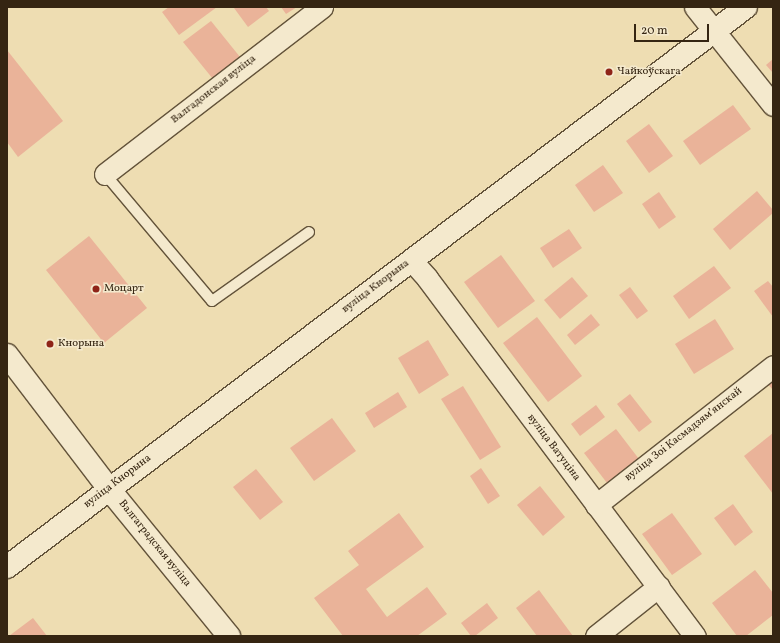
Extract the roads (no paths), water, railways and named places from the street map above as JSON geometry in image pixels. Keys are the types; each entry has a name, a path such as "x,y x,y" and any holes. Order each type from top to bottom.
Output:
{"main road":[{"name":"вуліца Кнорына","path":"7,567 109,488 746,7"},
{"name":"Валгаградская вуліца","path":"7,355 109,488 230,636"}],"street":[{"name":"Валгадонская вуліца","path":"105,174 322,7"},
{"path":"695,7 773,105"},
{"name":"вуліца Ватуціна","path":"411,260 427,278 695,636"},
{"name":"вуліца Зоі Касмадзямʼянскай","path":"596,505 773,366"},
{"path":"596,636 659,586"}],"lane":[{"path":"105,174 212,301 309,232"}],"place":[{"name":"Чайкоўскага","path":"609,72"},
{"name":"Моцарт","path":"96,289"},
{"name":"Кнорына","path":"50,344"}]}
